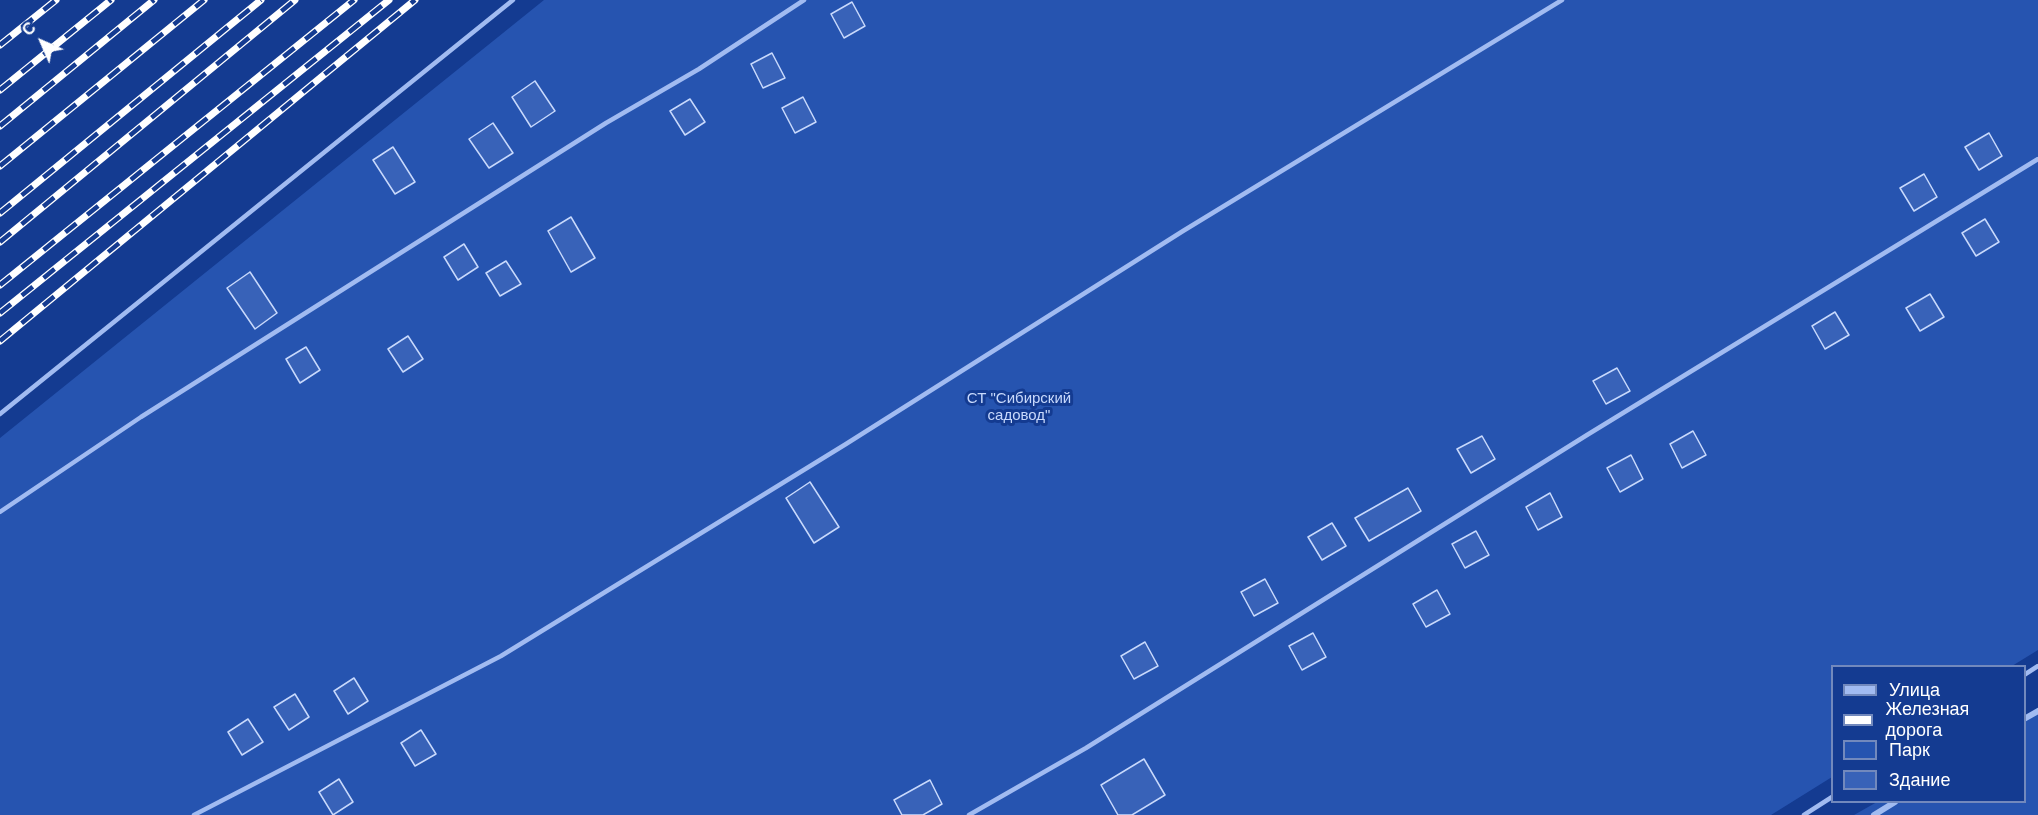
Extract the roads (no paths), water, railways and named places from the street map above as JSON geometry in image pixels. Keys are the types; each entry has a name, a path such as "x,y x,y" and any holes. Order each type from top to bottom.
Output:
{"street":[{"path":"1874,815 1892,803"}],"lane":[{"path":"0,414 513,0"},
{"path":"0,512 161,404 606,123 699,69 804,0"},
{"path":"194,815 501,656 846,444 1183,231 1562,0"},
{"path":"969,815 1096,742 1587,435 2038,159"},
{"path":"1804,815 1831,798"}],"railway":[{"path":"0,45 56,0"},
{"path":"0,90 111,0"},
{"path":"0,126 154,0"},
{"path":"0,166 204,0"},
{"path":"0,213 261,0"},
{"path":"0,242 295,0"},
{"path":"0,285 354,0"},
{"path":"0,313 389,0"},
{"path":"0,341 415,0"}],"park label":[{"name":"СТ \"Сибирский садовод\"","path":"1019,408"}]}
